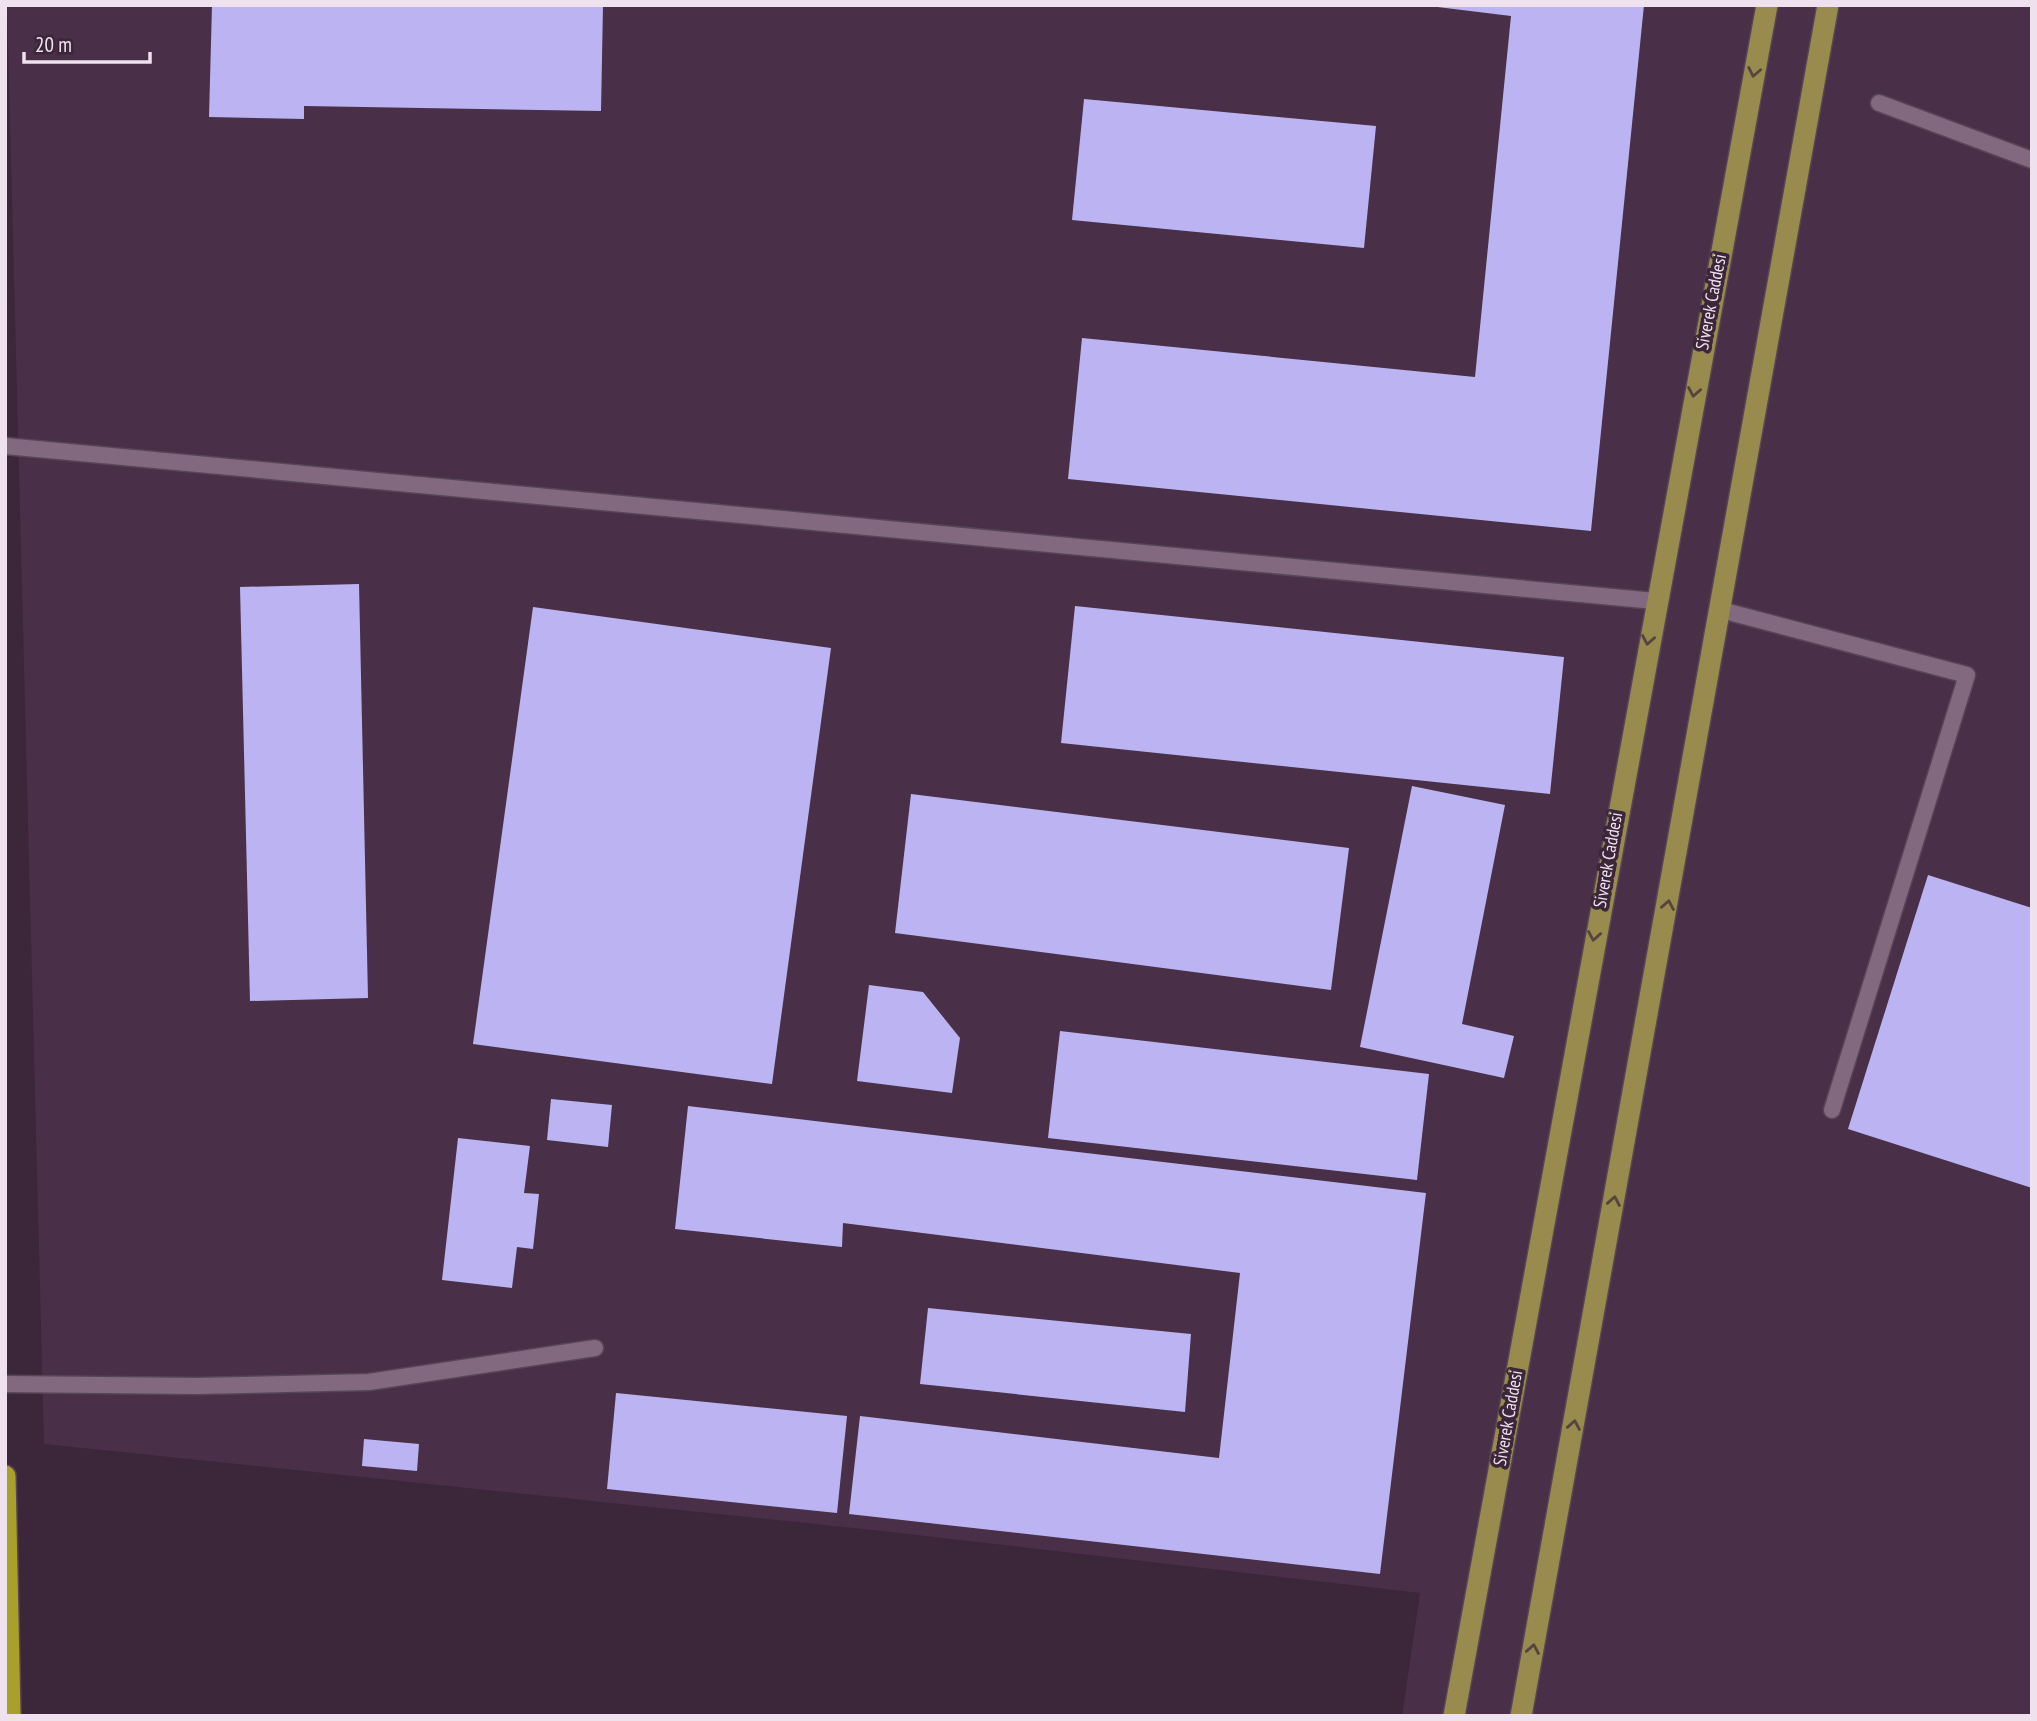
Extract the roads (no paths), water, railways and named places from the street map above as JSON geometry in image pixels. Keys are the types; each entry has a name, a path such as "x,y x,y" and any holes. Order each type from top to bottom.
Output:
{"highway":[{"path":"5,1476 10,1716"}],"main road":[{"name":"Siverek Caddesi","path":"1454,1716 1767,5"},
{"path":"1521,1716 1828,5"}],"lane":[{"path":"1879,103 2032,160"},
{"path":"5,446 1656,601"},
{"path":"1721,610 1967,675 1832,1110"},
{"path":"5,1384 197,1387 369,1382 595,1348"}]}
